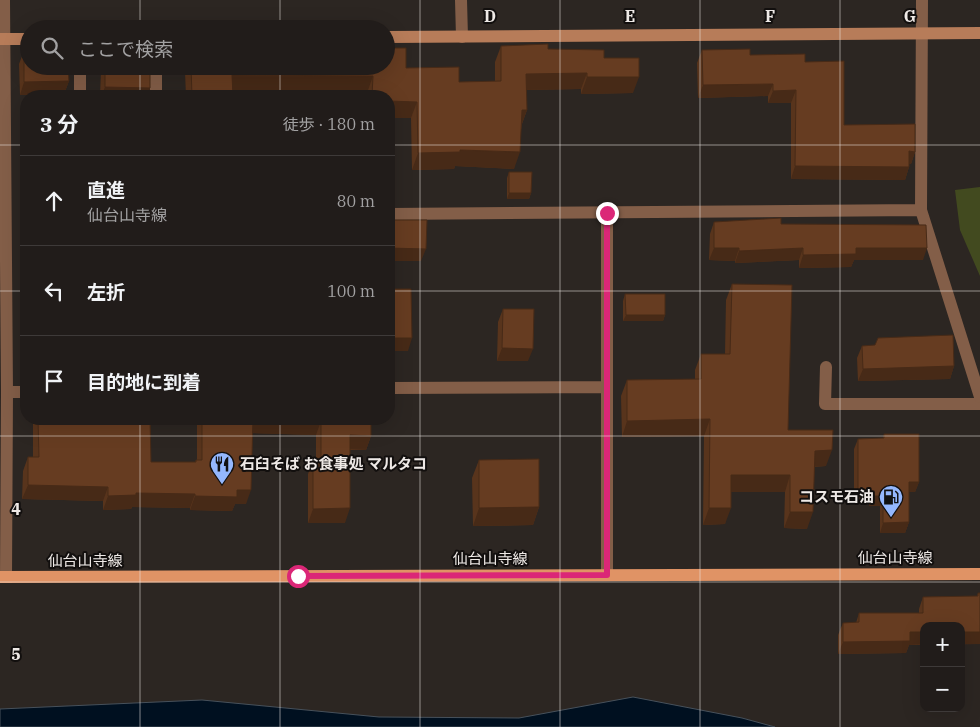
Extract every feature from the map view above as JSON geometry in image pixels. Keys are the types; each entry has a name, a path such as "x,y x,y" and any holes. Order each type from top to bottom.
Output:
{"main road":[{"name":"仙台山寺線","path":"3,577 980,574"}],"street":[{"path":"3,577 8,392 2,39 4,0"},
{"path":"461,0 462,37"},
{"path":"922,0 921,210 980,397"},
{"path":"395,38 980,33"},
{"path":"2,39 20,39"},
{"path":"80,75 80,90"},
{"path":"156,75 156,90"},
{"path":"395,214 921,210"},
{"path":"607,213 607,575"},
{"path":"826,367 825,404 980,404"},
{"path":"395,388 607,386"},
{"path":"8,392 20,392"}],"green space":[{"path":"980,187 980,276 960,230 955,190"}],"water":[{"path":"633,697 742,718 775,727 0,727 0,709 202,700 379,717 519,718"}],"building":[{"path":"548,44 548,49 604,50 604,58 639,58 639,77 587,77 587,73 526,74 527,110 522,110 520,152 460,150 460,152 418,153 417,102 395,101 395,90 372,90 373,76 232,75 395,75 395,48 406,48 406,68 459,67 459,82 501,81 501,46"},
{"path":"750,49 750,55 805,54 805,62 844,61 844,125 915,124 915,152 909,151 909,167 795,166 796,90 773,91 773,84 703,85 702,50"},
{"path":"24,75 69,75 69,81 24,82"},
{"path":"105,75 150,75 150,88 105,87"},
{"path":"191,75 232,75 233,90 192,90"},
{"path":"509,172 532,172 531,193 509,193"},
{"path":"781,218 781,224 926,225 927,248 856,248 856,254 803,255 803,248 739,251 739,248 714,248 714,222"},
{"path":"395,220 427,220 426,249 395,248"},
{"path":"732,284 792,285 788,430 833,430 832,450 815,451 813,512 790,512 790,475 731,475 731,508 709,508 710,419 627,421 627,380 701,379 701,354 730,354"},
{"path":"395,289 411,289 412,338 395,338"},
{"path":"625,294 665,294 665,315 626,315"},
{"path":"503,309 534,309 533,349 502,348"},
{"path":"953,335 954,366 863,369 862,346 875,345 878,338"},
{"path":"38,425 150,425 151,462 196,462 196,460 202,460 202,425 253,425 251,490 237,490 237,497 136,493 136,495 108,496 108,487 28,485 28,457 39,457"},
{"path":"321,425 371,425 371,436 350,435 350,508 313,509 313,460 321,460"},
{"path":"884,434 919,434 919,482 909,482 909,522 883,523 883,496 873,496 873,492 858,492 858,439 884,438"},
{"path":"539,459 539,507 479,508 479,460"},
{"path":"978,593 980,593 980,632 965,632 965,622 920,622 920,632 910,632 910,641 843,642 843,623 859,622 859,613 923,613 923,597 978,596"}],"place":[{"name":"石臼そば お食事処 マルタコ","path":"222,485"},
{"name":"コスモ石油","path":"891,518"}],"route":[{"path":"298,576 607,575 607,213"}]}
